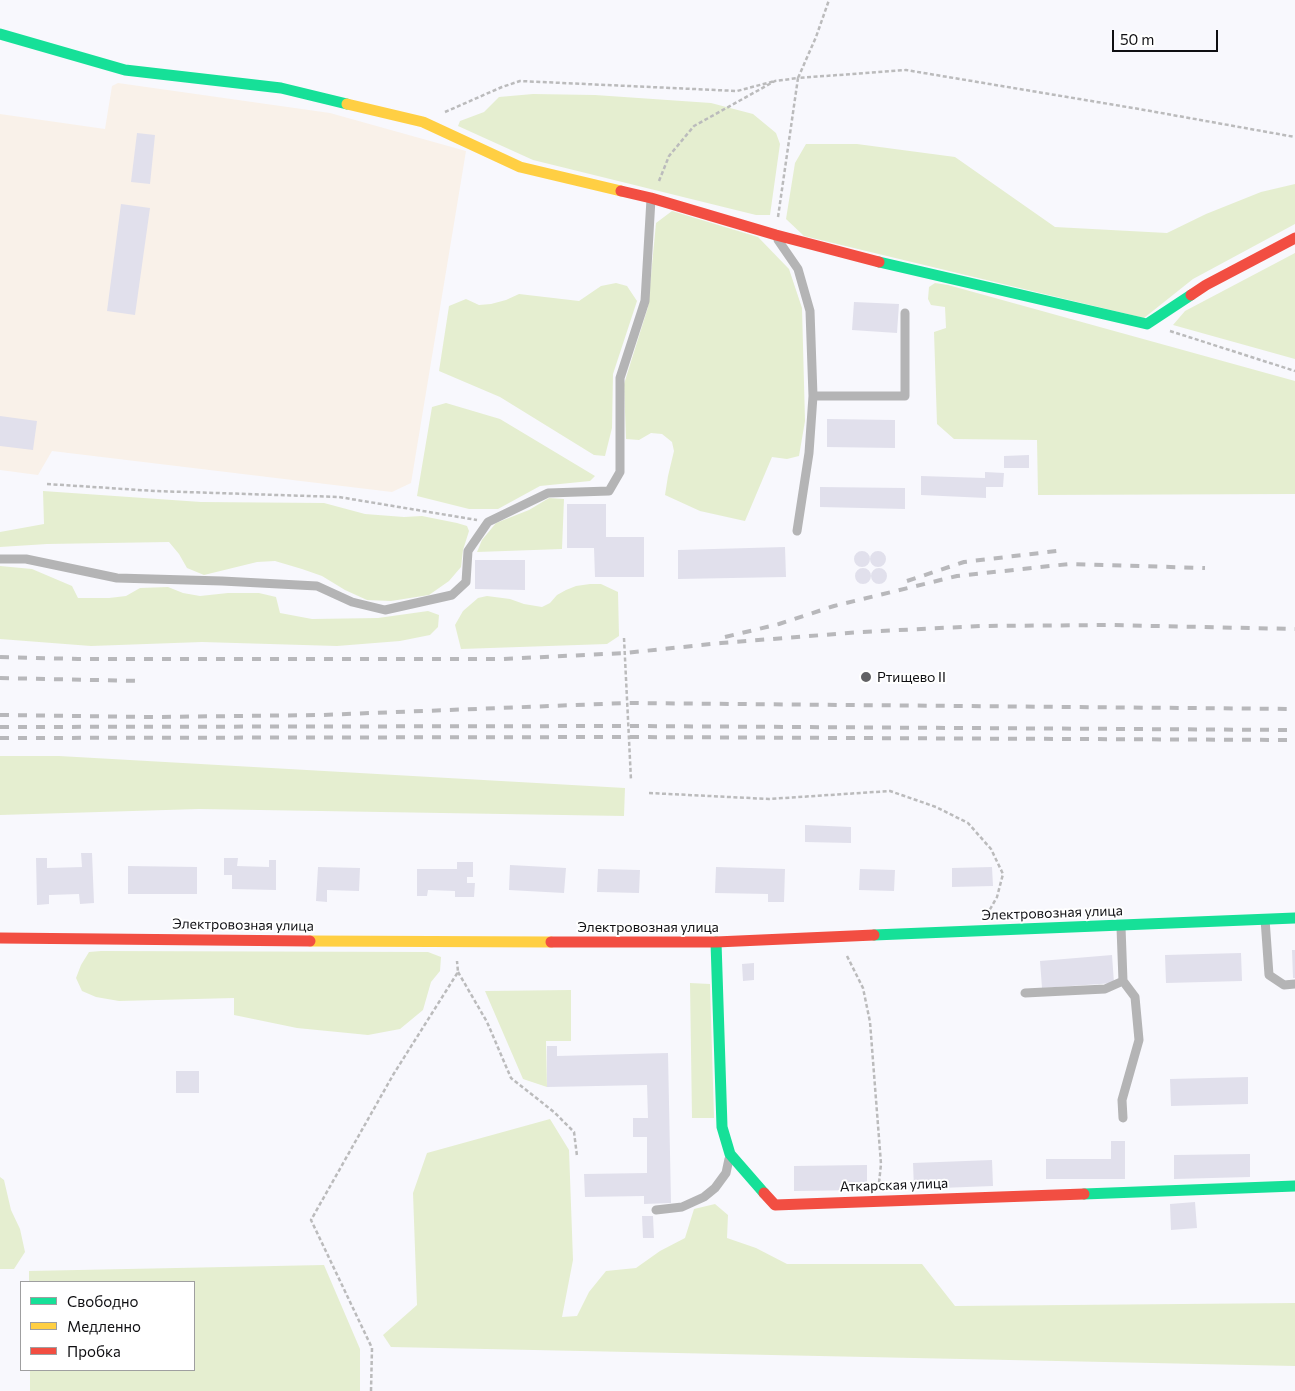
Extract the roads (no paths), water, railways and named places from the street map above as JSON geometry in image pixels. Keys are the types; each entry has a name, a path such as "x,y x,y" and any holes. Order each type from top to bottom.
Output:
{"street":[{"path":"0,34 125,70 281,88 423,122 520,167 651,198 864,260 1147,324 1206,285 1295,238"},
{"name":"Электровозная улица","path":"0,938 716,942 1295,918"},
{"name":"Аткарская улица","path":"716,942 722,1128 730,1154 775,1205 1295,1186"}],"lane":[{"path":"0,559 26,559 117,578 317,586 352,602 385,610 452,594 466,582 468,551 488,522 548,493 609,490 620,472 620,378 645,301 651,198"},
{"path":"776,235 798,269 810,311 813,396 810,453 797,530"},
{"path":"813,396 905,396 905,313"},
{"path":"1265,919 1269,975 1284,985 1295,984"},
{"path":"1121,925 1123,981 1135,997 1139,1040 1122,1100 1122,1118"},
{"path":"1025,993 1105,989 1123,981"},
{"path":"656,1210 682,1207 710,1193 716,1188 726,1173 730,1154"}],"railway":[{"path":"907,581 964,562 1065,550"},
{"path":"725,637 779,624 834,606 957,576 1069,564 1205,568"},
{"path":"0,657 78,659 502,659 625,653 861,632 981,626 1109,625 1295,629"},
{"path":"0,678 141,681"},
{"path":"0,715 153,717 321,715 627,703 1295,709"},
{"path":"0,727 629,726 1295,730"},
{"path":"0,738 629,737 1295,740"}],"place":[{"name":"Ртищево II","path":"866,677"}]}
